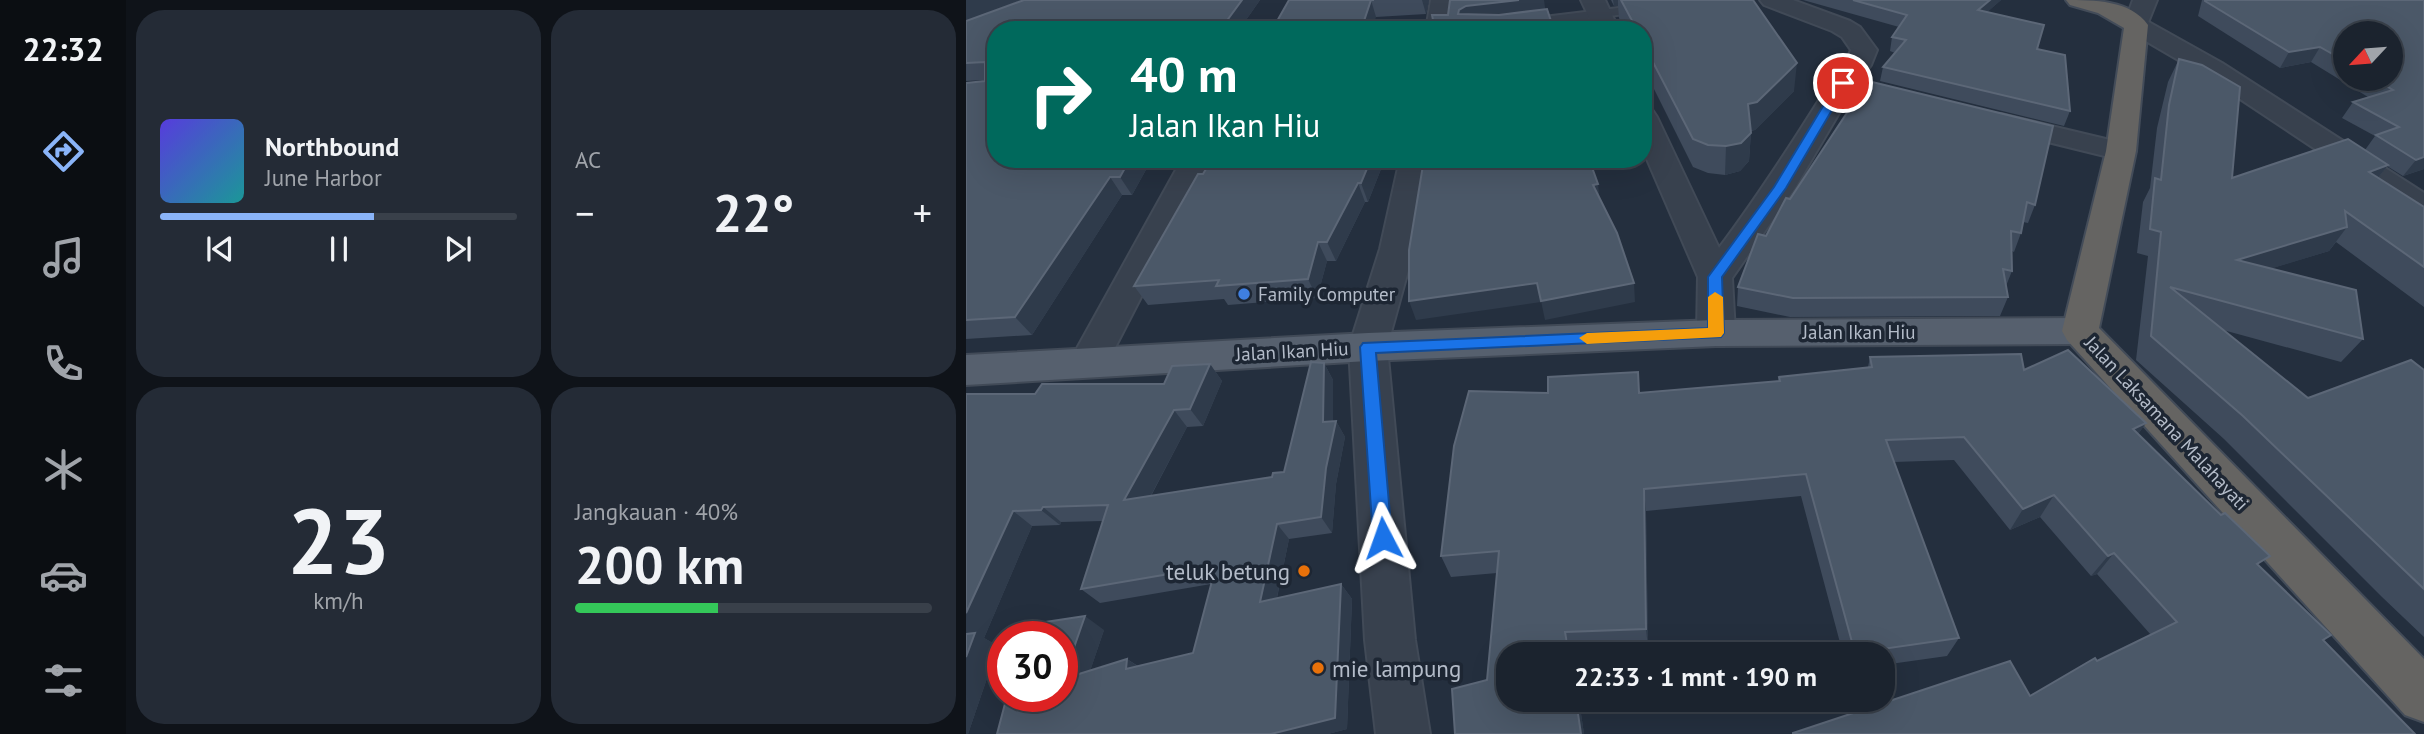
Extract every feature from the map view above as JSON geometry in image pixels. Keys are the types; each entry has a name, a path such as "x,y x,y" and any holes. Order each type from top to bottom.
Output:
{"highway":[{"path":"2078,0 2106,8 2140,12"},
{"name":"Jalan Laksamana Malahayati","path":"2140,12 2121,151 2080,331 2424,696"}],"main road":[{"name":"Jalan Ikan Hiu","path":"968,373 1089,361 1716,333 2080,331"}],"street":[{"path":"1440,21 1443,0"},
{"path":"1715,277 1780,188 1843,83 1858,65 1864,50 1851,32 1772,0"},
{"path":"2140,12 2213,69 2424,207"},
{"path":"1843,83 1876,91"},
{"path":"1979,116 2121,151"},
{"path":"1652,137 1715,277 1716,333"},
{"path":"1089,361 1192,168"},
{"path":"1402,734 1390,640 1368,347 1397,249 1413,168"}],"lane":[{"path":"1545,21 1653,8"}],"building":[{"path":"1024,0 1242,0 1227,21 987,21 987,168 1125,168 1120,177 1110,177 1015,317 966,320 966,83 985,81 985,62 966,63 966,21"},
{"path":"1289,0 1371,0 1364,21 1277,21"},
{"path":"1450,0 1519,0 1466,6 1459,10 1458,14 1499,15 1547,9 1551,21 1433,21 1432,15 1448,15"},
{"path":"1621,0 1753,0 1797,63 1757,102 1748,104 1751,133 1741,143 1708,145 1693,139 1652,60 1652,21 1632,21"},
{"path":"1853,0 1990,0 1978,10 2044,25 2037,49 2065,55 2070,111 1883,67 1906,40 1892,37 1907,15"},
{"path":"2424,0 2424,157 2416,160 2376,135 2399,127 2353,102 2390,91 2403,91 2403,21 2333,21 2333,54 2320,47 2289,52 2205,1"},
{"path":"2179,59 2202,65 2240,87 2232,178 2348,139 2388,165 2369,172 2424,207 2424,267 2345,211 2347,227 2237,260 2356,290 2363,339 2170,287 2308,398 2411,360 2424,370 2424,589 2243,416 2151,336 2161,232 2150,229 2155,178 2161,180 2169,105"},
{"path":"1868,81 2053,126 2035,205 2027,202 2021,233 2011,231 2012,271 2003,269 2008,297 1793,298 1738,287 1758,234 1766,236 1786,198 1790,199"},
{"path":"1207,168 1367,168 1327,242 1318,242 1308,279 1216,286 1219,280 1134,286 1198,174 1203,174"},
{"path":"1423,168 1592,168 1598,184 1593,185 1617,233 1634,283 1541,301 1537,283 1409,301 1409,250"},
{"path":"2068,350 2146,423 2133,429 2221,515 2225,513 2270,556 2257,564 2331,635 2323,640 2415,734 1793,734 1856,712 1895,712 1895,699 2010,661 2030,696 2095,658 2097,661 2177,622 2114,553 2108,556 2054,495 2023,509 1964,437 1886,440 1959,638 1895,647 1895,642 1852,642 1806,474 1644,489 1646,629 1565,632 1567,642 1496,642 1496,712 1578,712 1581,734 1455,734 1452,689 1487,680 1499,551 1441,556 1454,446 1469,391 1548,393 1548,377 1638,372 1639,393 1780,381 1779,377 1872,367 1870,357 2021,354 2024,370"},
{"path":"1311,362 1324,363 1323,422 1336,421 1326,468 1321,517 1277,524 1260,602 1341,584 1335,718 1271,734 997,734 1003,712 1078,712 1078,674 1127,659 1126,669 1193,653 1216,566 1081,589 1108,505 1043,507 1041,510 1013,511 966,613 966,394 1035,394 1042,384 1164,384 1172,366 1210,364 1190,409 1174,410 1124,500 1272,477 1273,473 1284,472"},
{"path":"1085,616 1078,636 1078,621 1052,621"},
{"path":"975,633 966,657 966,634"}],"slow traffic":[{"path":"1587,338 1716,333 1715,297"}],"place":[{"name":"Family Computer","path":"1244,294"},
{"name":"teluk betung","path":"1304,571"},
{"name":"mie lampung","path":"1318,668"}],"route":[{"path":"1383,538 1368,347 1716,333 1715,277 1780,188 1843,83"}]}
